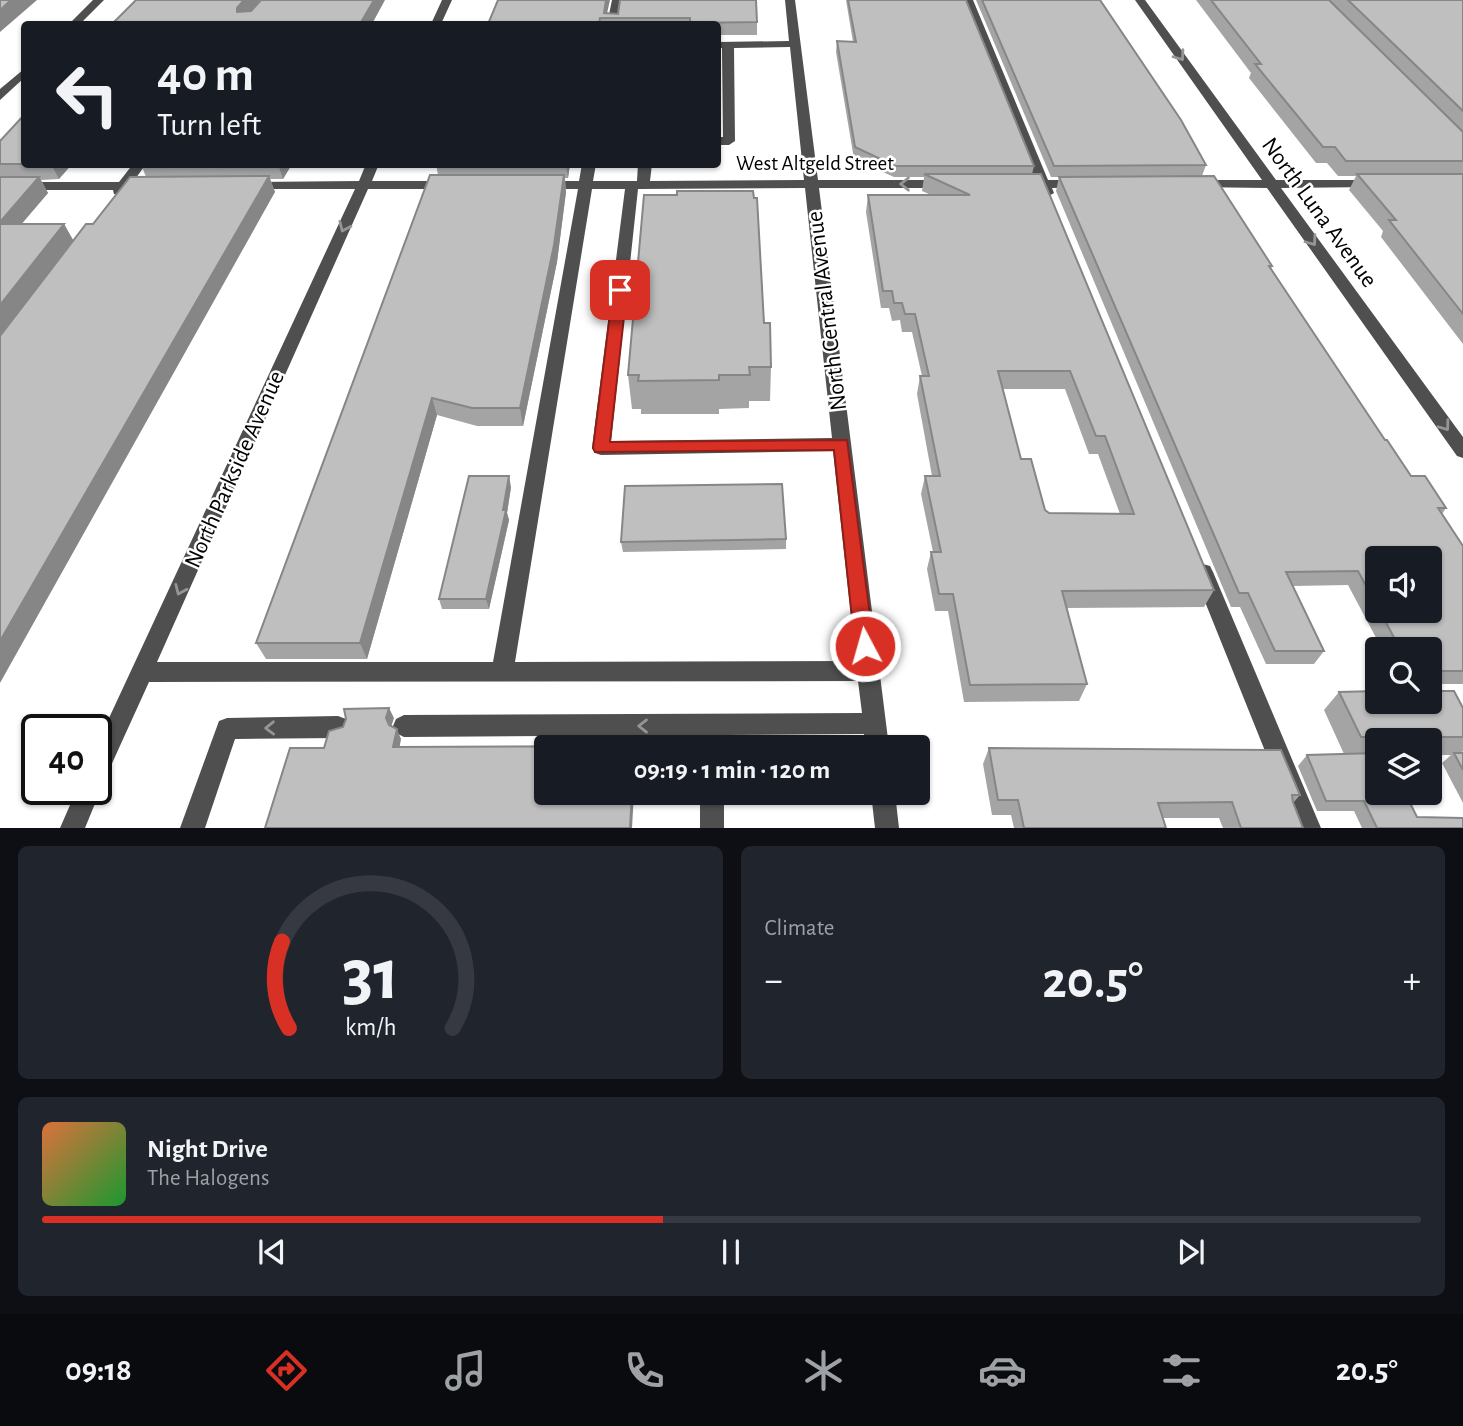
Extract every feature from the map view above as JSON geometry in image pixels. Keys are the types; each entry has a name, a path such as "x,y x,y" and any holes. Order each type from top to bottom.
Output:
{"street":[{"path":"77,21 99,0"},
{"path":"437,21 447,0"},
{"path":"613,21 617,0"},
{"name":"North Central Avenue","path":"790,0 876,735"},
{"path":"968,0 1054,210"},
{"name":"North Luna Avenue","path":"1140,0 1463,451"},
{"path":"721,141 729,141 723,45 795,44"},
{"path":"0,96 21,75"},
{"path":"107,208 137,168"},
{"name":"North Parkside Avenue","path":"112,738 371,168"},
{"path":"502,672 588,168"},
{"path":"643,168 637,185 601,448 841,444"},
{"path":"1177,184 1395,183"},
{"name":"West Altgeld Street","path":"530,185 961,184"},
{"path":"1002,184 1097,184"},
{"path":"230,185 460,185"},
{"path":"0,186 163,186"},
{"path":"1197,557 1309,828"},
{"path":"142,672 868,671"},
{"path":"735,735 874,723"},
{"path":"404,726 656,735"},
{"path":"192,828 227,729 338,727"},
{"path":"72,828 82,805"},
{"path":"712,805 712,828"},
{"path":"884,805 887,828"}],"building":[{"path":"0,0 11,0 0,10"},
{"path":"136,0 244,0 237,12 251,11 261,0 374,0 362,21 115,21"},
{"path":"498,0 606,0 604,13 618,14 620,0 756,0 757,22 690,21 690,18 489,21"},
{"path":"848,0 966,0 1034,166 895,166 855,147 837,41 856,42"},
{"path":"982,0 1100,0 1181,120 1206,165 1054,166"},
{"path":"1211,0 1329,0 1463,132 1463,161 1346,161 1335,147 1323,147 1255,64 1261,64"},
{"path":"1348,0 1463,0 1463,111"},
{"path":"21,118 21,164 0,164 0,141"},
{"path":"924,174 1041,174 1214,590 1062,591 1087,684 970,685 953,594 939,594 931,552 941,552 925,476 940,476 920,376 929,376 915,314 905,314 902,303 894,303 892,291 883,291 868,195 970,195","holes":["998,371 1070,371 1096,436 1105,436 1134,514 1049,513 1045,510 1031,459 1021,459"]},
{"path":"1357,174 1463,174 1463,314 1389,220 1396,220"},
{"path":"430,175 564,175 554,245 520,408 472,408 432,398 360,643 256,643"},
{"path":"269,176 0,641 0,336 86,224 93,224 130,177"},
{"path":"1214,176 1272,266 1269,266 1385,440 1411,476 1425,476 1446,508 1438,508 1463,546 1463,671 1442,671 1442,637 1394,637 1386,623 1442,623 1442,546 1365,546 1365,584 1358,571 1286,572 1324,651 1275,651 1248,593 1239,593 1059,177"},
{"path":"0,177 39,177 0,222"},
{"path":"677,191 753,191 754,198 757,198 764,323 770,323 771,367 749,367 750,375 719,375 719,380 638,381 639,375 628,375 644,195 677,195"},
{"path":"0,224 64,224 0,305"},
{"path":"469,476 509,476 503,510 506,510 486,599 439,599"},
{"path":"782,484 786,539 621,542 625,486"},
{"path":"1365,691 1365,714 1442,714 1442,691 1454,691 1463,708 1463,737 1442,737 1442,728 1365,728 1365,737 1361,737 1339,692"},
{"path":"389,708 386,718 389,725 397,729 393,747 534,746 534,805 631,805 630,828 265,828 290,748 324,748 329,731 343,727 346,719 344,709"},
{"path":"989,748 1281,750 1300,795 1292,795 1303,828 1241,828 1232,802 1158,803 1166,828 1024,828 1018,800 998,800"},
{"path":"1365,753 1365,803 1326,801 1307,755"},
{"path":"1454,753 1463,753 1463,770"},
{"path":"1366,805 1411,805 1417,817 1463,818 1463,828 1377,828"}],"route":[{"path":"620,290 601,448 841,444 865,646"}]}
